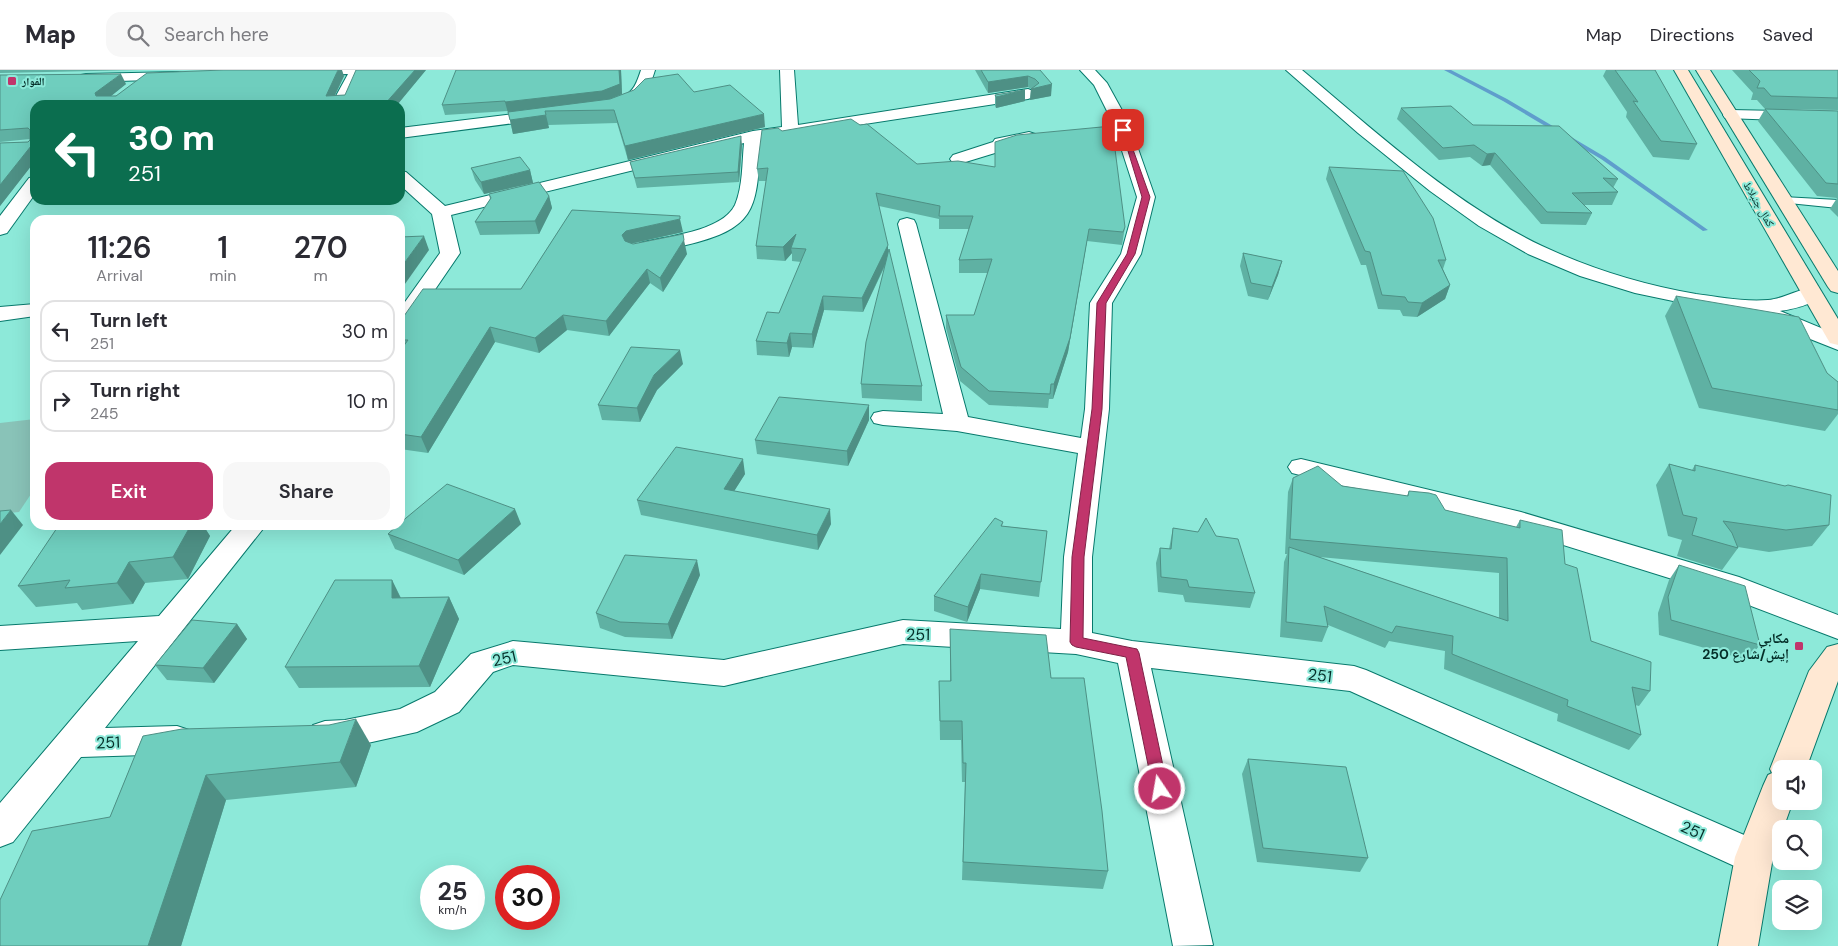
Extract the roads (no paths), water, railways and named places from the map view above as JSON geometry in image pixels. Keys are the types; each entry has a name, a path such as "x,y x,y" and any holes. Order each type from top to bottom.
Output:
{"main road":[{"name":"كمال جنبلاط","path":"1681,70 1838,338"},
{"name":"كمال جنبلاط","path":"1703,70 1838,286"},
{"path":"1791,760 1821,680 1838,656"},
{"path":"1738,946 1754,857 1772,810"}],"street":[{"path":"293,71 351,70"},
{"path":"342,100 357,70"},
{"path":"607,107 638,95 648,70"},
{"path":"787,70 790,130"},
{"path":"1076,642 1078,557 1097,409 1101,303 1131,254 1146,197 1113,130 1100,83 1088,70"},
{"path":"1293,70 1366,133 1487,223 1554,258 1593,273 1681,297 1732,305 1762,308 1782,306 1812,294"},
{"path":"69,78 196,75"},
{"path":"125,94 147,77"},
{"path":"441,212 753,136 1028,94"},
{"path":"405,132 564,113"},
{"path":"1731,115 1838,117"},
{"path":"959,159 1002,145 1001,142 1047,134"},
{"path":"636,250 715,230 736,217 744,206 747,194 753,136"},
{"path":"405,180 441,212 450,253 405,317"},
{"path":"0,229 30,189"},
{"path":"907,224 957,423"},
{"path":"1732,305 1780,319 1838,343"},
{"path":"0,314 30,311"},
{"path":"883,418 957,423 1092,448"},
{"path":"1301,467 1511,519 1728,585 1838,626"},
{"path":"0,830 248,530"},
{"path":"0,638 167,627"},
{"name":"251","path":"296,736 345,734 405,722 447,702 482,663 512,652 724,673 903,632 1076,642 1132,653 1354,679 1754,857"},
{"path":"1132,653 1193,945"},
{"name":"251","path":"72,744 208,739"}],"lane":[{"path":"1784,200 1838,204"}],"waterway":[{"path":"1447,70 1505,100 1603,158 1705,230"}],"place":[{"name":"الفوار","path":"12,81"},
{"name":"مكابي إيش/شارع 250","path":"1799,646"}]}
